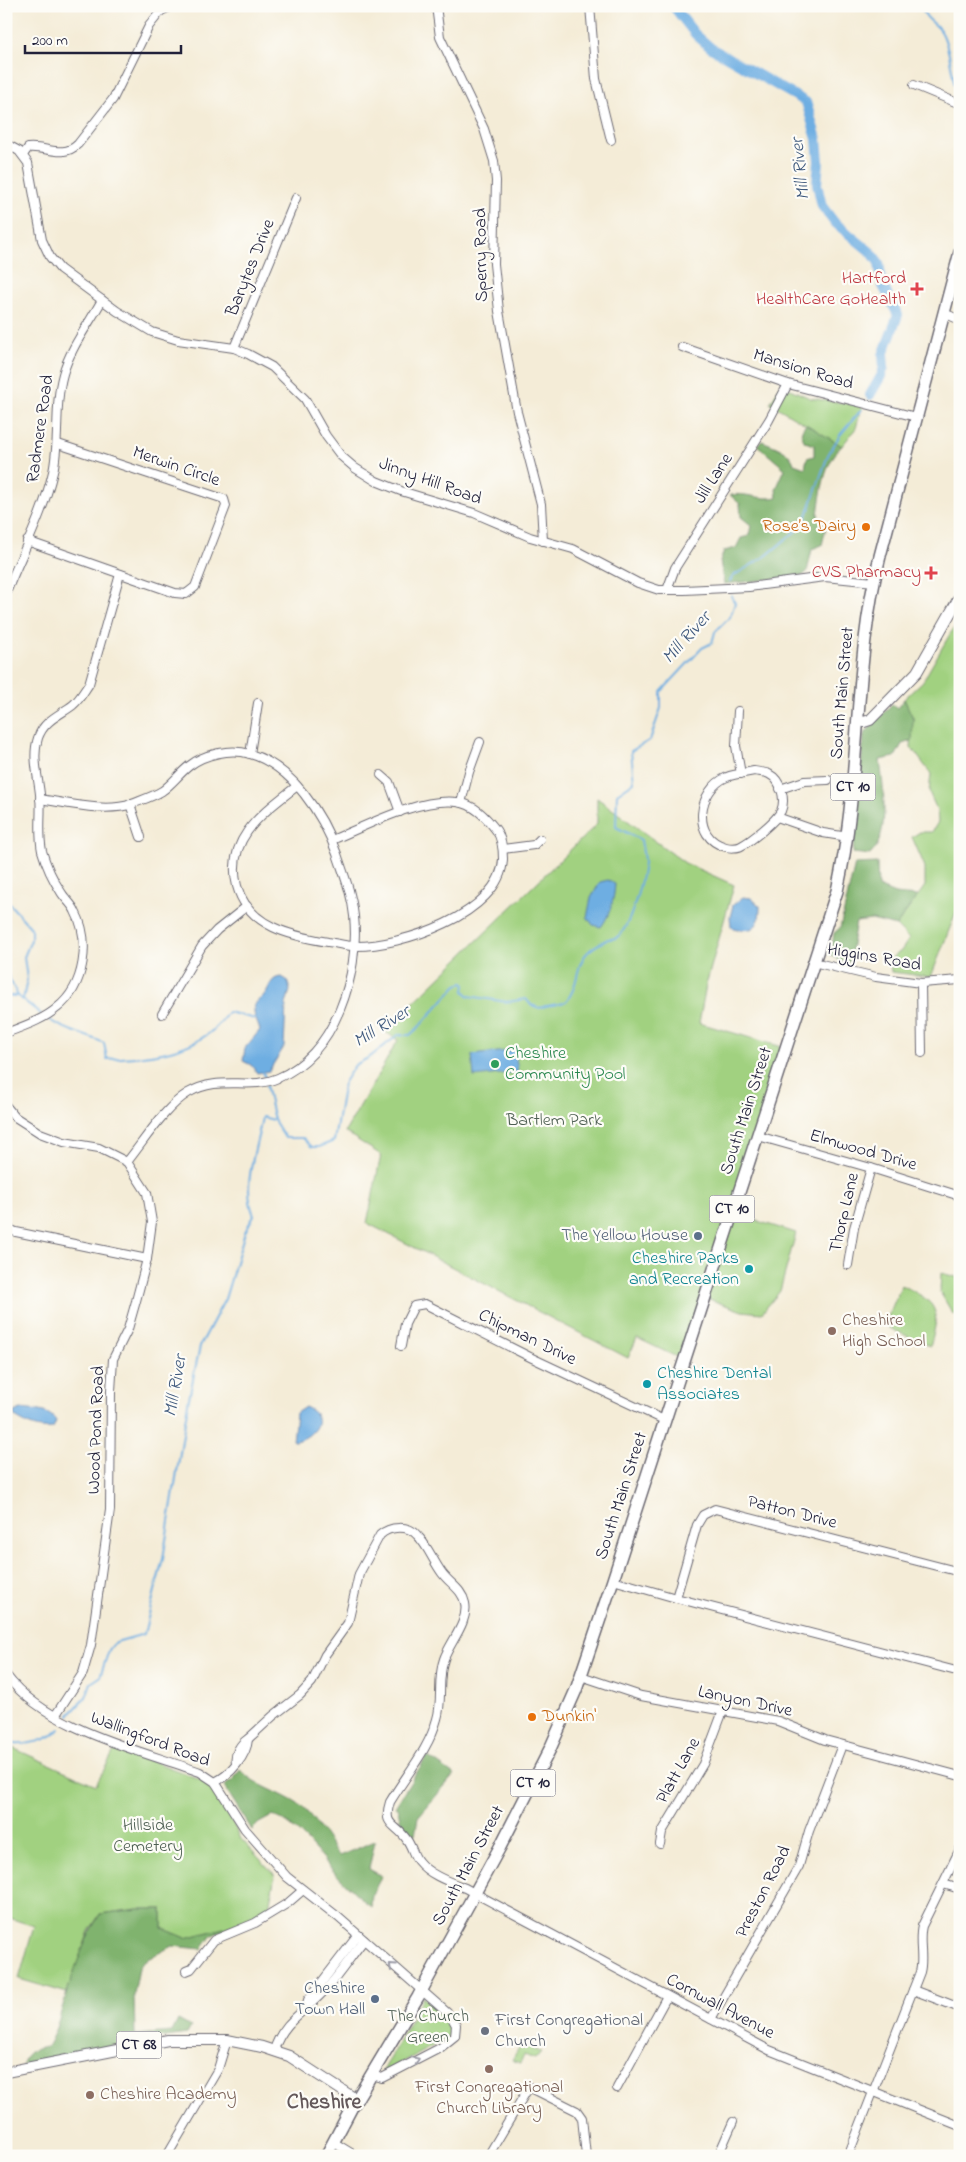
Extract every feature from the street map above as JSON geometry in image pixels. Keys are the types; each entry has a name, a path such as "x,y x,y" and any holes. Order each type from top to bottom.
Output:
{"highway":[{"name":"South Main Street","path":"357,2100 422,1991 475,1894 564,1721 581,1676 664,1420 706,1298 733,1207 758,1136 837,891 848,836 864,640 874,582 960,252"},
{"name":"CT 10","path":"326,2156 357,2100"}],"main road":[{"path":"858,720 864,716 874,715 917,672 960,596"},
{"name":"CT 68","path":"6,2072 168,2040 227,2040 274,2050 299,2062 357,2100"}],"street":[{"path":"6,144 15,148 23,155 28,148 34,147 62,152 72,150 113,99 149,26 161,11 172,6"},
{"name":"Sperry Road","path":"436,6 440,37 484,129 494,161 496,181 494,264 498,304 517,412 542,504 543,541"},
{"path":"590,6 596,79 611,140"},
{"path":"914,85 960,104"},
{"name":"Jinny Hill Road","path":"23,155 30,172 40,234 46,251 60,269 131,320 165,336 234,348 261,360 284,377 304,399 337,451 350,464 391,488 461,508 513,531 584,553 647,587 667,590 760,586 812,578 874,582"},
{"name":"Barytes Drive","path":"234,348 296,198"},
{"name":"Radmere Road","path":"6,593 46,497 58,444 63,375 70,356 102,300"},
{"path":"944,313 960,320"},
{"name":"Mansion Road","path":"682,346 788,384 916,417"},
{"name":"Jill Lane","path":"667,590 675,568 765,427 788,384"},
{"name":"Merwin Circle","path":"27,541 175,593 186,594 195,587 226,502 224,499 58,444"},
{"path":"6,1033 39,1020 58,1008 80,974 84,954 83,935 75,911 50,873 42,852 39,829 40,799 34,752 38,736 48,722 60,711 71,706 80,698 89,684 120,574"},
{"path":"250,754 258,703"},
{"path":"738,711 736,746 741,774"},
{"path":"461,803 469,772 480,742"},
{"path":"40,799 92,806 130,804 161,792 189,766 210,756 232,752 250,754 278,768 297,786 332,840 349,888 354,917 354,946 350,974 340,1007 318,1046 307,1059 276,1079 247,1083 218,1083 202,1086 187,1094 165,1114 126,1162"},
{"path":"754,771 769,774 780,788 783,798 782,810 777,817 740,847 726,847 713,840 703,830 701,812 710,791 726,777 741,774 754,771"},
{"path":"382,774 389,782 400,812"},
{"path":"780,788 804,781 828,780"},
{"path":"297,786 252,824 241,842 235,860 238,886 246,906 260,920 279,931 309,939 354,946 414,936 441,926 470,908 490,892 498,881 502,869 503,848 499,834 487,818 474,808 461,803 444,801 400,812 332,840"},
{"path":"130,804 141,837"},
{"path":"777,817 823,832 848,836"},
{"path":"503,848 534,846 540,838"},
{"path":"162,1014 202,946 217,930 246,906"},
{"name":"Higgins Road","path":"813,962 876,977 921,983 960,980"},
{"path":"921,983 922,1053"},
{"name":"Wood Pond Road","path":"6,1106 15,1117 40,1133 64,1142 99,1148 126,1162 147,1193 152,1222 147,1259 128,1329 113,1359 110,1510 92,1645 83,1673 56,1716"},
{"name":"Elmwood Drive","path":"758,1136 960,1196"},
{"name":"Thorp Lane","path":"848,1265 854,1228 870,1168"},
{"path":"6,1228 16,1232 147,1259"},
{"name":"Chipman Drive","path":"401,1346 405,1324 414,1306 425,1304 532,1358 664,1420"},
{"name":"Patton Drive","path":"676,1598 697,1525 703,1515 715,1509 960,1572"},
{"name":"Cornwall Avenue","path":"215,1782 230,1772 240,1760 248,1745 248,1739 300,1695 312,1682 328,1651 348,1623 359,1574 380,1535 399,1528 414,1532 424,1544 441,1572 460,1591 466,1609 462,1623 442,1666 439,1708 435,1726 426,1745 390,1802 388,1810 388,1820 406,1839 416,1858 423,1866 439,1877 475,1894 784,2057 960,2126"},
{"path":"613,1580 960,1672"},
{"name":"Wallingford Road","path":"6,1674 16,1687 56,1716 92,1734 200,1772 215,1782 252,1839 276,1867 451,2016 456,2025 455,2036 446,2045 382,2078 372,2075"},
{"name":"Lanyon Drive","path":"581,1676 641,1696 787,1724 817,1738 960,1776"},
{"name":"Platt Lane","path":"660,1844 662,1832 703,1764 723,1711"},
{"name":"Preston Road","path":"711,2020 799,1866 809,1831 842,1745"},
{"path":"848,2156 922,1965 920,1939 922,1926 960,1849"},
{"path":"943,1884 960,1889"},
{"path":"186,1971 191,1969 214,1940 256,1923 288,1903 303,1890"},
{"path":"274,2050 281,2034 308,2004 313,2003 361,1938"},
{"path":"913,1990 960,2008"},
{"path":"617,2088 667,1996"},
{"path":"166,2156 218,2069 227,2040"},
{"path":"488,2156 529,2087 577,2111 582,2118 586,2156"},
{"path":"718,2156 733,2122"},
{"path":"333,2142 356,2156"}],"green space":[{"path":"781,385 810,398 862,406 856,428 842,446 770,403"},
{"path":"806,424 842,446 831,461 824,478 818,515 826,527 822,545 812,549 807,572 802,576 724,584 720,561 724,551 736,548 741,538 749,536 751,525 741,517 740,504 730,495 736,494 765,498 777,497 776,489 785,469 757,445 762,441 777,447 786,452 794,464 805,468 807,458 814,456 814,445 805,442 802,435"},
{"path":"960,620 960,909 956,912 931,977 891,972 890,959 901,951 909,939 896,926 925,886 925,867 912,837 920,832 932,832 938,822 937,810 929,792 931,774 911,747 913,718 904,699 923,681"},
{"path":"904,699 913,718 912,741 902,744 895,757 880,760 884,810 881,835 877,846 870,855 853,853 864,734 892,704 897,708"},
{"name":"Bartlem Park","path":"597,798 685,863 734,885 706,985 699,1023 786,1048 733,1207 751,1219 796,1233 780,1291 762,1313 742,1311 706,1298 685,1361 637,1338 628,1358 367,1223 381,1155 345,1132 398,1040 384,1031 597,824"},
{"path":"877,863 878,887 895,894 917,896 896,926 872,920 856,922 849,962 840,961 831,955 834,933 840,928 855,864"},
{"path":"941,1273 960,1278 960,1315 953,1314 940,1292"},
{"path":"902,1285 929,1302 933,1308 935,1323 930,1346 889,1328 888,1316"},
{"name":"Hillside Cemetery","path":"6,1745 96,1785 116,1747 207,1782 217,1791 241,1839 275,1875 268,1913 235,1925 186,1938 162,1928 162,1909 138,1909 100,1914 89,1931 67,1993 19,1979 34,1926 6,1917"},
{"path":"427,1756 454,1775 418,1817 415,1835 405,1828 401,1822 398,1809 395,1807"},
{"path":"240,1770 254,1781 306,1810 339,1856 375,1841 369,1869 382,1876 372,1894 371,1907 341,1879 290,1825 272,1816 259,1823 252,1830 224,1786 233,1780"},
{"path":"138,1909 162,1909 162,1928 186,1938 235,1925 268,1913 253,1921 212,1935 202,1949 172,1946 144,1961 139,1968 134,1995 135,2035 172,2032 178,2020 191,2027 187,2034 136,2041 23,2065 28,2054 47,2047 56,2027 81,1952 100,1914"},
{"name":"The Church Green","path":"423,1997 450,2021 453,2031 446,2039 382,2073"},
{"path":"521,2044 541,2052 535,2059 524,2055 520,2063 512,2060"}],"water":[{"path":"608,880 615,884 614,896 609,912 601,927 593,925 587,917 591,898 600,882"},
{"path":"743,897 751,898 760,906 757,924 751,929 746,930 733,928 730,917 733,905"},
{"path":"278,977 287,980 290,990 286,1004 284,1047 269,1071 257,1073 251,1065 243,1061 245,1048 260,1030 254,1011 255,1005 273,981"},
{"name":"Cheshire Community Pool","path":"515,1050 518,1072 474,1077 472,1055"},
{"path":"305,1407 317,1417 317,1423 311,1433 299,1440 293,1441 296,1413"},
{"path":"21,1409 49,1414 56,1421 53,1428 33,1426 15,1417 14,1412"}],"waterway":[{"name":"Mill River","path":"673,6 695,34 711,48 806,102 817,139 819,161 817,184 822,206 834,222 872,253 879,263 882,284 898,315 883,355 884,367 881,376 870,395"},
{"path":"919,6 921,6 928,19 940,29 945,39 955,86"},
{"name":"Mill River","path":"730,581 733,576 766,556 804,524 828,455 840,435 862,409"},
{"name":"Mill River","path":"69,1715 86,1697 91,1683 100,1677 109,1650 116,1642 144,1634 163,1559 188,1403 200,1346 225,1299 245,1232 254,1215 250,1204 250,1179 262,1117 274,1120 285,1138 303,1138 312,1147 319,1147 334,1141 344,1082 355,1065 370,1057 398,1035 410,1035 457,985 463,983 465,985 464,991 469,996 507,1002 526,999 531,1005 540,1008 566,1001 573,990 584,957 590,950 608,939 616,938 626,925 631,915 641,880 644,863 641,840 616,827 617,794 634,782 631,751 650,740 661,708 661,692 702,648 712,643 715,632 730,617 735,603 731,596"},
{"path":"6,900 31,928 31,940 24,957 27,979 23,1000"},
{"path":"6,972 18,996 41,1014"},
{"path":"6,996 18,996"},
{"path":"48,1019 61,1027 104,1043 107,1059 163,1053 190,1044 213,1030 228,1012 255,1019"},
{"path":"263,1072 265,1077"},
{"path":"266,1085 274,1120"},
{"name":"Mill River","path":"13,1744 38,1741 50,1737 60,1729"}],"place":[{"name":"Hartford HealthCare GoHealth","path":"917,289"},
{"name":"Rose’s Dairy","path":"866,527"},
{"name":"CVS Pharmacy","path":"931,573"},
{"name":"Cheshire Community Pool","path":"495,1064"},
{"name":"The Yellow House","path":"698,1236"},
{"name":"Cheshire Parks and Recreation","path":"749,1269"},
{"name":"Cheshire High School","path":"832,1331"},
{"name":"Cheshire Dental Associates","path":"647,1384"},
{"name":"Dunkin'","path":"532,1717"},
{"name":"Cheshire Town Hall","path":"375,1999"},
{"name":"First Congregational Church","path":"485,2031"},
{"name":"First Congregational Church Library","path":"489,2069"},
{"name":"Cheshire Academy","path":"90,2095"}],"district":[{"name":"Cheshire","path":"324,2103"}]}
